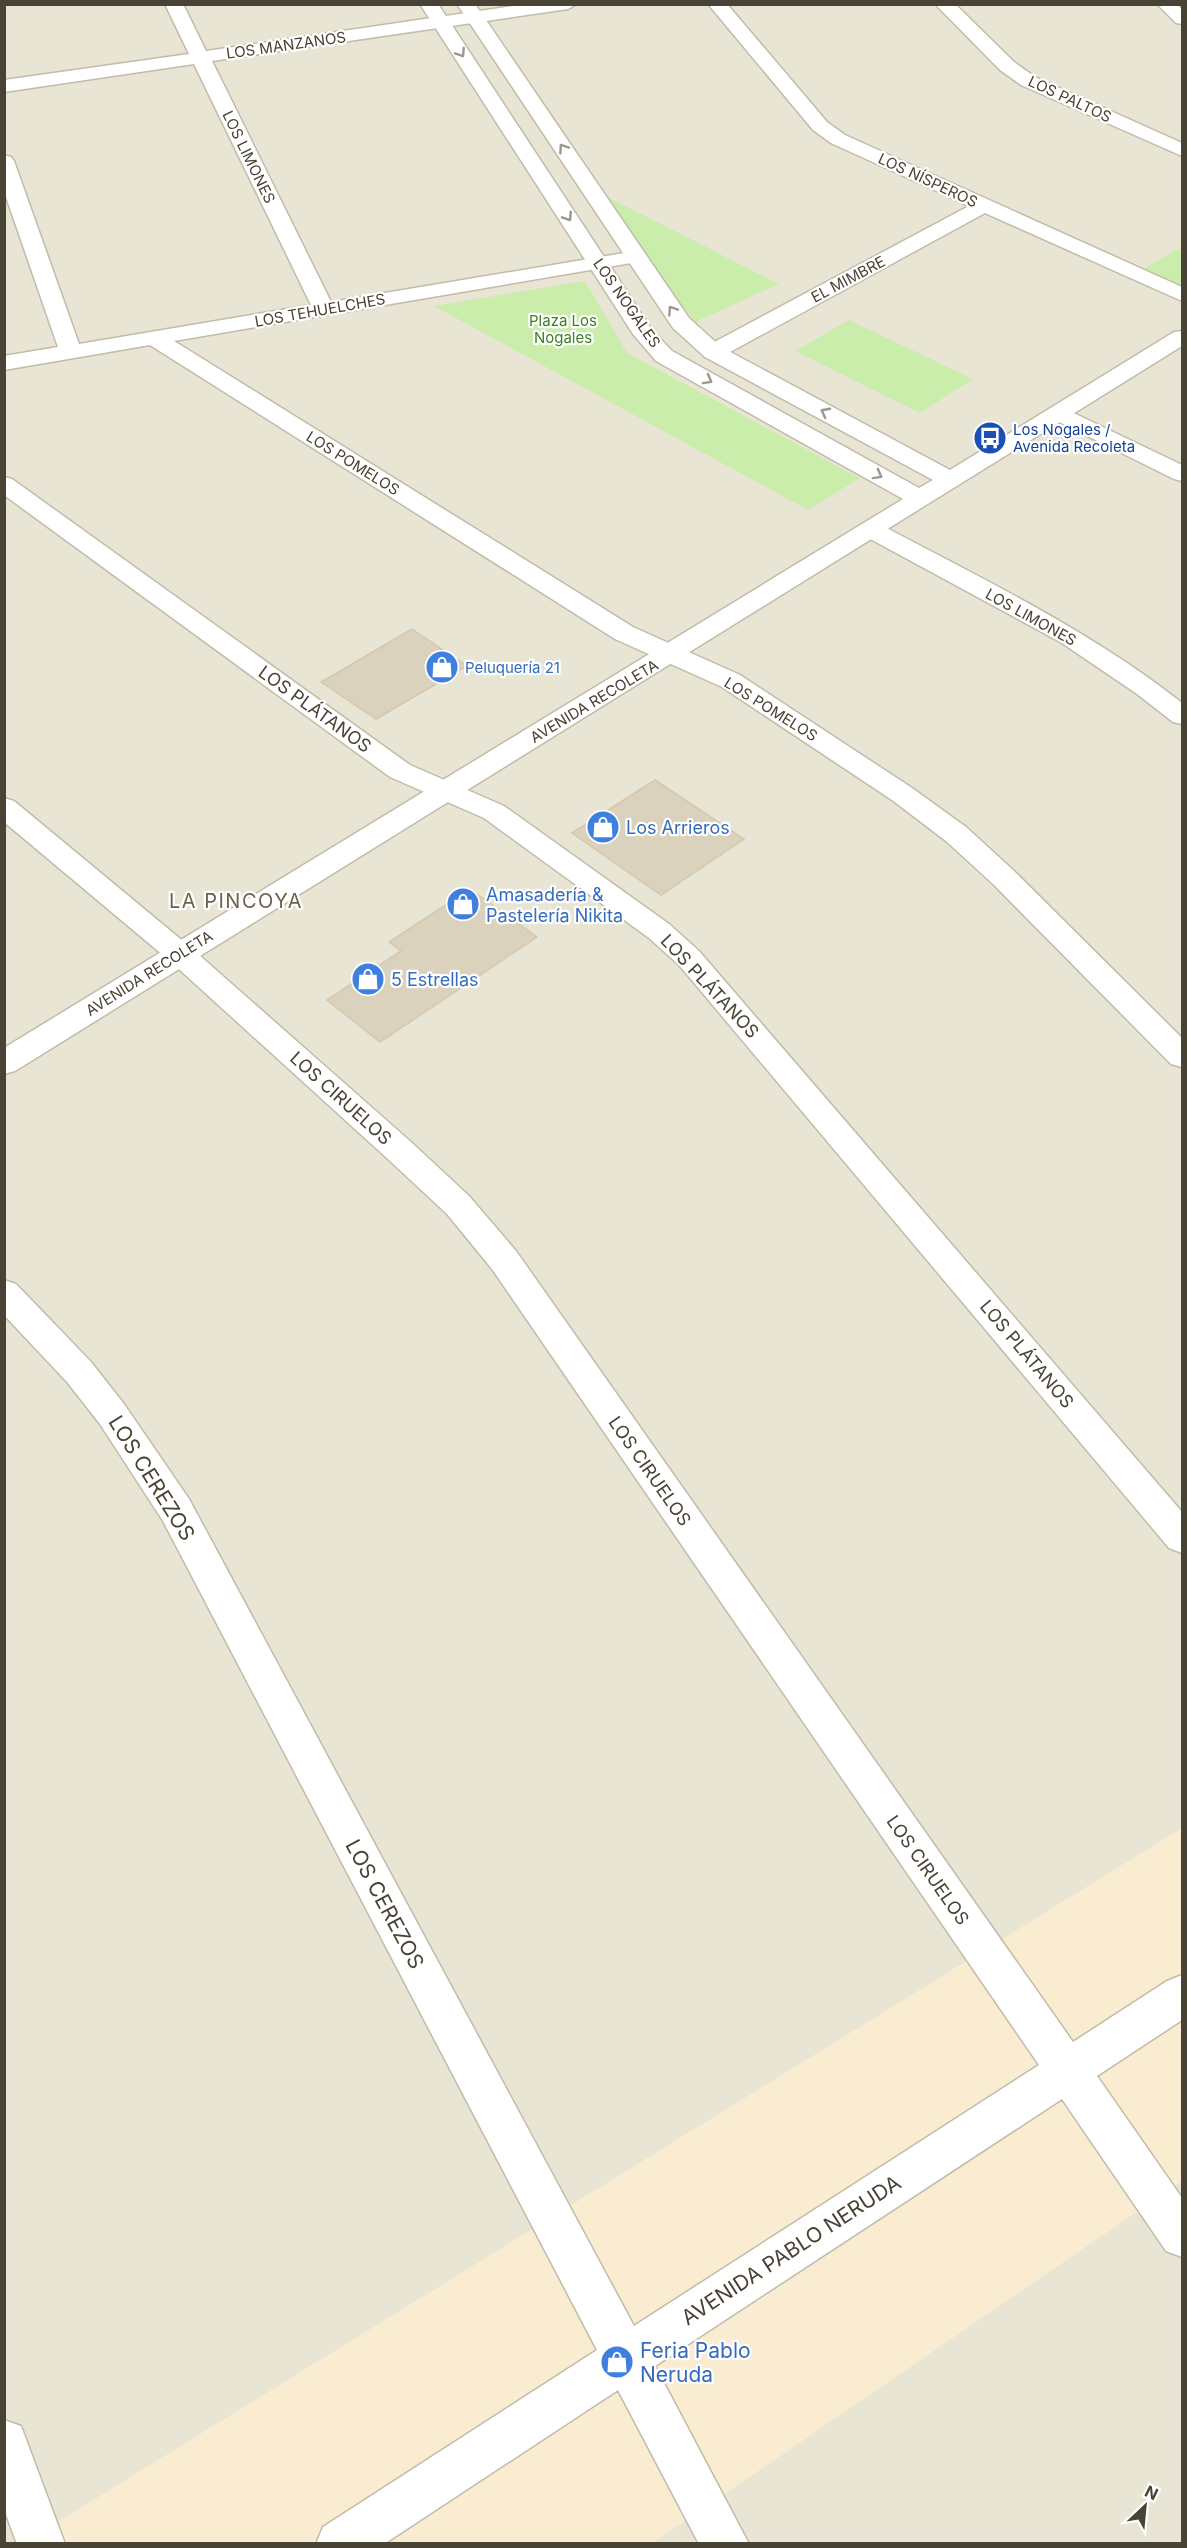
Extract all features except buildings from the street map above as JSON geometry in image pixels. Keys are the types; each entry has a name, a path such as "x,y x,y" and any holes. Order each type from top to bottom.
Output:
{"street":[{"name":"LOS LIMONES","path":"174,4 324,309"},
{"name":"LOS NOGALES","path":"429,4 644,334 664,356 921,499"},
{"name":"LOS MANZANOS","path":"4,86 441,23 470,11 568,4"},
{"name":"LOS NÍSPEROS","path":"717,4 820,126 829,133 1182,295"},
{"name":"LOS PALTOS","path":"944,4 1007,66 1028,81 1182,150"},
{"path":"1166,4 1182,19"},
{"name":"LOS NOGALES","path":"470,11 681,323 713,352 951,480"},
{"path":"4,161 70,352"},
{"name":"EL MIMBRE","path":"713,352 984,206"},
{"name":"LOS TEHUELCHES","path":"4,363 636,256"},
{"name":"AVENIDA RECOLETA","path":"4,1063 1182,337"},
{"name":"LOS POMELOS","path":"154,338 624,633 731,681 902,794 956,834 1003,877 1182,1056"},
{"path":"1059,413 1182,474"},
{"name":"LOS PLÁTANOS","path":"4,484 400,771 494,812 632,910 689,958 1182,1537"},
{"name":"LOS LIMONES","path":"872,530 1081,643 1122,668 1182,716"},
{"name":"LOS CIRUELOS","path":"4,807 180,954 458,1205 504,1260 1182,2235"},
{"name":"LOS CEREZOS","path":"4,1293 86,1380 145,1461 176,1510 725,2544"},
{"name":"AVENIDA PABLO NERUDA","path":"340,2544 1182,1996"},
{"path":"4,2443 41,2544"}],"shaded area":[{"path":"5,5 1182,5 1182,2543 5,2543"},
{"name":"Feria Pablo Neruda","path":"1182,1828 1182,2181 653,2543 22,2544"}],"green space":[{"path":"596,191 779,284 695,322"},
{"path":"1182,247 1182,291 1138,272"},
{"name":"Plaza Los Nogales","path":"585,281 627,353 860,478 808,510 434,306"},
{"path":"849,320 973,379 920,413 795,351"}],"place":[{"name":"Los Nogales / Avenida Recoleta","path":"990,438"},
{"name":"Peluquería 21","path":"442,667"},
{"name":"Los Arrieros","path":"603,827"},
{"name":"Amasadería & Pastelería Nikita","path":"463,904"},
{"name":"5 Estrellas","path":"368,979"},
{"name":"Feria Pablo Neruda","path":"617,2362"}],"district":[{"name":"LA PINCOYA","path":"236,901"}]}
